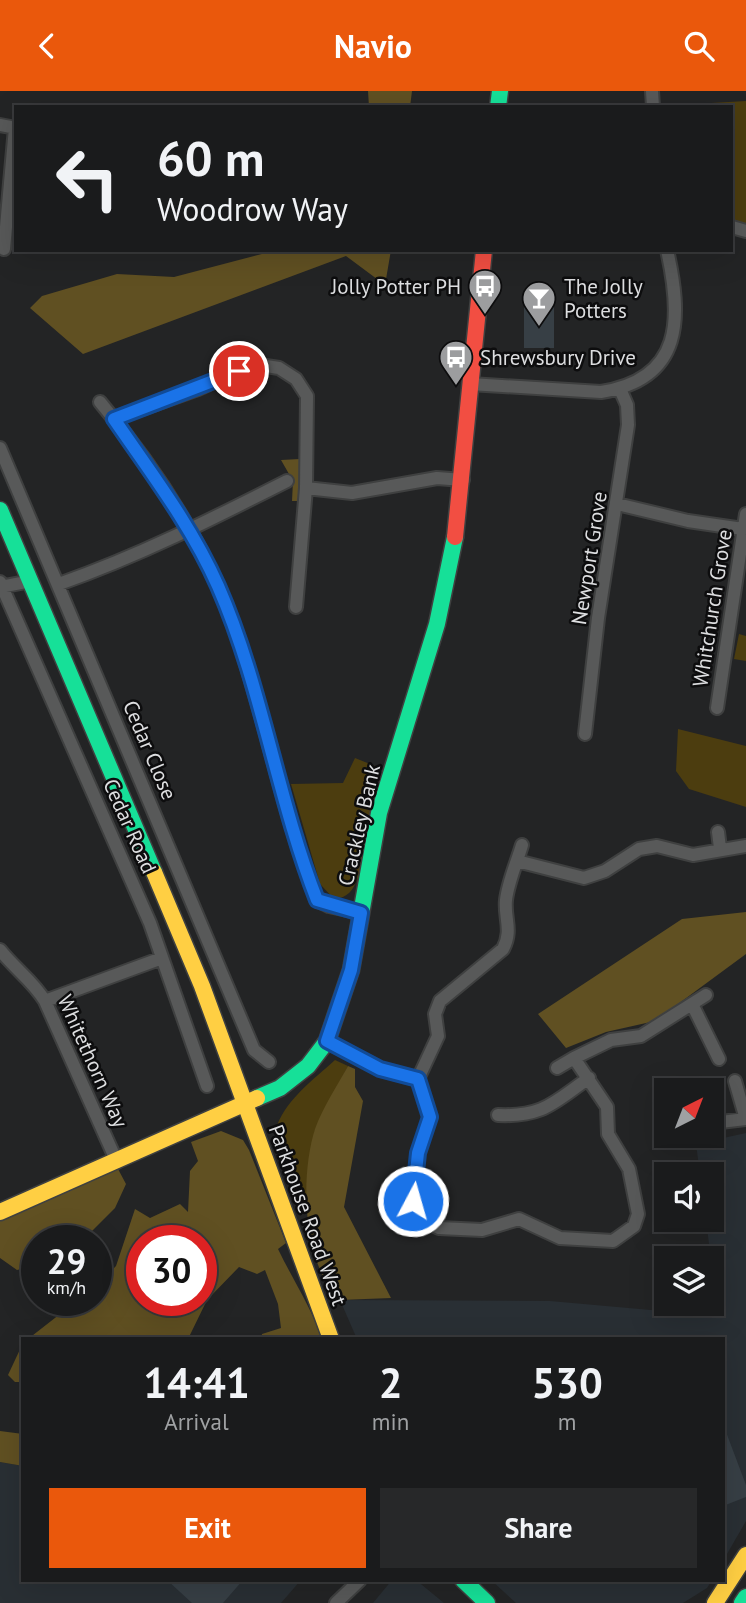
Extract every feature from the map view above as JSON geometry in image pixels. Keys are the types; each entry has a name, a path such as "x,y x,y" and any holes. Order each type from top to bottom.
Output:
{"main road":[{"name":"Crackley Bank","path":"0,1212 247,1105 293,1079 327,1041 351,970 379,813 437,624 454,545 463,480 484,252"},
{"name":"Cedar Road","path":"0,510 202,986 247,1105"},
{"name":"Parkhouse Road West","path":"247,1105 330,1337"},
{"path":"715,1603 746,1555"},
{"path":"465,1582 487,1603"},
{"path":"742,1603 746,1597"}],"street":[{"path":"4,249 14,148"},
{"path":"470,384 601,392 621,389 645,377 662,362 673,338 677,294 667,252"},
{"path":"114,419 198,389 253,364 279,368 296,379 307,396 306,488 296,607"},
{"name":"Newport Grove","path":"585,734 598,618 628,425 627,405 621,389"},
{"path":"100,402 191,531 236,630 317,900 361,913"},
{"name":"Cedar Close","path":"0,448 254,1050 269,1062"},
{"path":"306,488 352,493 437,478 463,480"},
{"path":"59,584 109,567 280,488"},
{"path":"617,504 688,521 743,529"},
{"name":"Whitchurch Grove","path":"717,708 746,515"},
{"path":"1,585 31,581"},
{"name":"Cedar Road","path":"1,585 149,923 209,1077"},
{"name":"Cedar Road","path":"124,800 146,792"},
{"path":"718,832 720,848"},
{"path":"522,845 505,901 510,924 508,939 503,949 440,1001 435,1014 438,1036 418,1079 430,1117 418,1153 413,1201 417,1213 426,1222 439,1228 482,1230 519,1219 560,1238 613,1241 634,1226 638,1215 629,1169 608,1134 607,1107 574,1058"},
{"path":"517,861 584,878 605,871 639,849 657,846 693,855 720,848 746,846"},
{"name":"Whitethorn Way","path":"0,950 19,974 34,983 45,1001 117,1162"},
{"path":"45,1001 162,958"},
{"path":"557,1068 611,1041 641,1036 706,995"},
{"path":"692,1004 719,1059"},
{"path":"327,1041 380,1069 418,1079"},
{"path":"498,1115 525,1116 540,1111 589,1078"},
{"path":"724,1122 746,1119 735,1081"},
{"path":"336,1603 358,1582"}],"shaded area":[{"path":"368,91 412,91 410,105 369,105"},
{"path":"746,101 746,231 733,227 733,105 676,105"},
{"path":"269,252 391,252 385,285 346,256 83,354 30,308 42,296 117,274 174,277"},
{"path":"300,459 301,501 292,501 293,481 281,460"},
{"path":"739,634 746,636 746,661 734,659"},
{"path":"678,729 746,746 746,807 689,789 676,771"},
{"path":"355,758 380,768 358,878 349,893 334,899 320,884 291,784 343,783"},
{"path":"746,912 746,954 655,1021 606,1032 566,1048 538,1014 682,919"},
{"path":"335,1060 348,1066 315,1130 305,1213 277,1125 295,1097"},
{"path":"348,1066 355,1069 355,1087 363,1101 344,1207 391,1298 340,1300 327,1284 311,1242 306,1194 310,1148 322,1113"},
{"path":"221,1131 243,1140 286,1243 278,1249 321,1337 261,1337 262,1334 281,1328 278,1304 265,1270 257,1274 239,1267 217,1290 217,1225 130,1225 135,1209 150,1218 180,1204 188,1212 190,1171 198,1161 191,1142"},
{"path":"746,1133 746,1521 725,1558 725,1337 356,1337 340,1300 550,1301 654,1310 654,1316 724,1316 724,1246 709,1246 708,1232 724,1232 724,1162 698,1162 697,1148 724,1148 724,1138"},
{"path":"118,1169 126,1184 115,1208 98,1225 21,1225 21,1269 17,1270 0,1258 0,1219"},
{"path":"126,1236 126,1316 199,1316 189,1337 31,1337 57,1316 112,1316 112,1270 116,1266"},
{"path":"21,1347 21,1382 15,1382 8,1375"},
{"path":"0,1431 21,1434 21,1466 0,1462"},
{"path":"0,1462 21,1466 21,1582 299,1582 281,1603 0,1603"},
{"path":"390,1582 418,1582 444,1603 373,1603"},
{"path":"493,1582 711,1582 707,1588 683,1603 516,1603"}],"building":[{"name":"The Jolly Potters","path":"533,292 554,293 554,348 524,348 524,307 532,308"},
{"path":"725,1429 746,1485 746,1497 725,1505"},
{"path":"169,1582 241,1582 223,1603 192,1603"}],"traffic: fast":[{"path":"498,105 500,91"},
{"path":"0,510 154,872"},
{"path":"257,1098 280,1088 308,1066 327,1041 351,970 379,813 437,624 455,537"},
{"path":"465,1582 487,1603"},
{"path":"742,1603 746,1597"}],"traffic: slow":[{"path":"154,872 202,986 330,1337"},
{"path":"0,1212 257,1098"},
{"path":"715,1603 746,1555"}],"traffic: jam":[{"path":"455,537 484,252"}],"place":[{"name":"Jolly Potter PH","path":"485,316"},
{"name":"The Jolly Potters","path":"539,328"},
{"name":"Shrewsbury Drive","path":"456,387"}],"route":[{"path":"239,371 198,389 114,419 191,531 218,586 236,630 317,900 329,906 361,913 351,970 327,1041 380,1069 418,1079 430,1117 418,1153 413,1201"}]}
